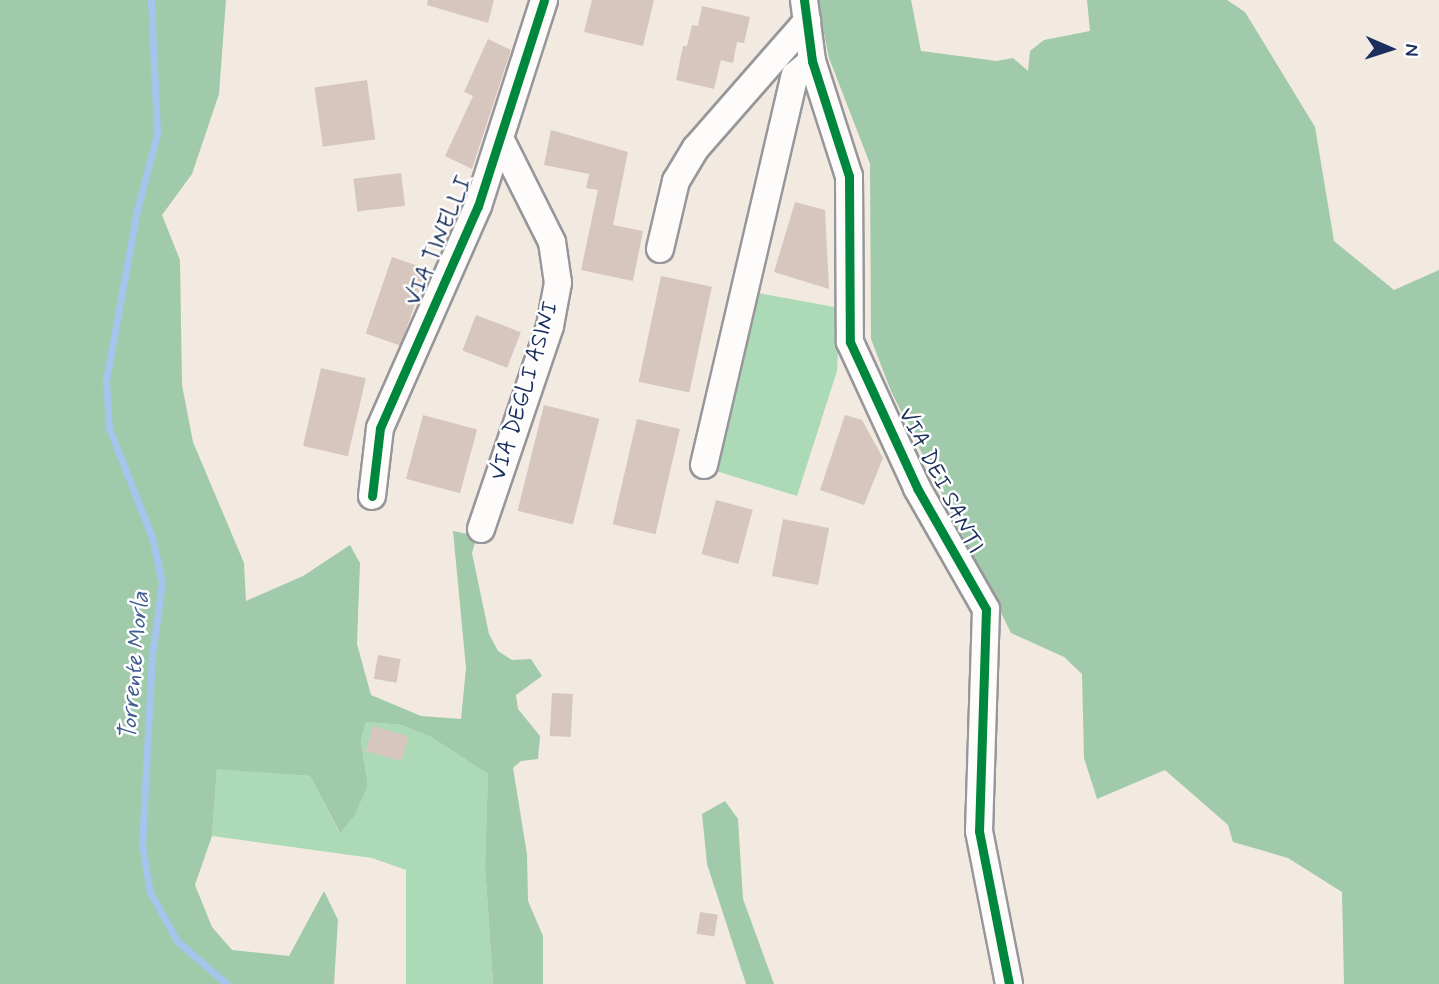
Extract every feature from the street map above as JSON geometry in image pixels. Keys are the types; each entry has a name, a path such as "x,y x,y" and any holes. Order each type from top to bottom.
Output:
{"street":[{"name":"VIA TINELLI","path":"372,496 380,428 478,206 544,0"},
{"name":"VIA DEI SANTI","path":"806,10 812,61 849,176 850,342 917,488 986,609 979,831 1009,984"},
{"path":"660,249 676,181 696,149 806,10"},
{"path":"704,465 795,75 812,61"},
{"name":"VIA DEGLI ASINI","path":"481,529 550,326 558,283 552,242 500,138"}],"green space":[{"path":"0,0 226,0 219,94 192,174 162,215 180,260 182,385 193,442 244,563 246,601 303,576 350,545 360,563 357,644 371,695 421,716 461,719 466,668 453,531 477,536 472,553 489,634 498,651 512,660 531,659 542,676 516,695 518,709 540,736 538,759 521,761 513,768 527,854 528,901 543,936 543,984 493,984 485,866 488,774 431,737 401,725 366,722 361,741 368,785 354,816 340,833 310,776 217,769 212,836 195,885 212,927 232,950 289,956 324,891 338,920 334,984 0,984"},
{"path":"817,0 911,0 921,51 997,61 1013,58 1028,71 1030,51 1044,40 1090,31 1087,0 1227,0 1245,12 1315,127 1334,241 1394,290 1439,270 1439,984 1344,984 1342,892 1288,858 1233,842 1228,825 1165,770 1097,799 1084,758 1082,674 1064,657 1011,633 891,391 871,339 870,164 829,58"},
{"path":"758,293 840,308 837,371 797,496 716,471"},
{"path":"366,722 401,725 431,737 488,774 485,866 493,984 406,984 406,870 372,858 212,836 217,768 310,776 339,832 368,785 361,741"},
{"path":"725,801 738,819 743,899 774,984 746,984 707,864 702,814"}],"building":[{"path":"428,0 494,0 488,23 427,5"},
{"path":"592,0 654,0 643,46 584,32"},
{"path":"702,6 750,17 744,43 737,42 733,63 721,60 714,89 676,80 683,46 687,46 692,25 698,26"},
{"path":"488,39 511,50 472,169 445,156 473,96 464,92"},
{"path":"367,80 375,139 323,147 315,87"},
{"path":"551,130 628,152 613,225 643,231 633,281 581,270 598,190 586,188 589,174 544,165"},
{"path":"401,173 405,206 357,212 353,179"},
{"path":"795,202 825,210 829,289 774,272"},
{"path":"392,257 427,269 401,346 366,334"},
{"path":"661,276 712,287 689,392 639,382"},
{"path":"476,315 521,332 507,368 462,350"},
{"path":"321,368 366,378 348,456 303,446"},
{"path":"544,405 599,419 573,525 518,511"},
{"path":"423,415 477,429 460,493 406,479"},
{"path":"845,415 862,420 883,458 864,505 820,490"},
{"path":"637,419 680,429 656,534 613,524"},
{"path":"716,500 753,510 738,564 702,554"},
{"path":"783,519 829,528 818,585 772,576"},
{"path":"378,655 401,659 396,683 374,679"},
{"path":"552,693 573,694 571,737 550,736"},
{"path":"373,726 409,736 401,761 366,751"},
{"path":"700,912 718,915 714,937 697,934"}],"waterway":[{"name":"Torrente Morla","path":"151,0 157,134 137,210 106,381 109,428 152,537 162,583 152,655 142,845 150,892 177,941 227,984"}],"cycle path":[{"path":"372,496 380,428 478,206 544,0"},
{"path":"804,0 812,61 849,176 850,342 917,488 986,609 979,831 1009,984"}]}
